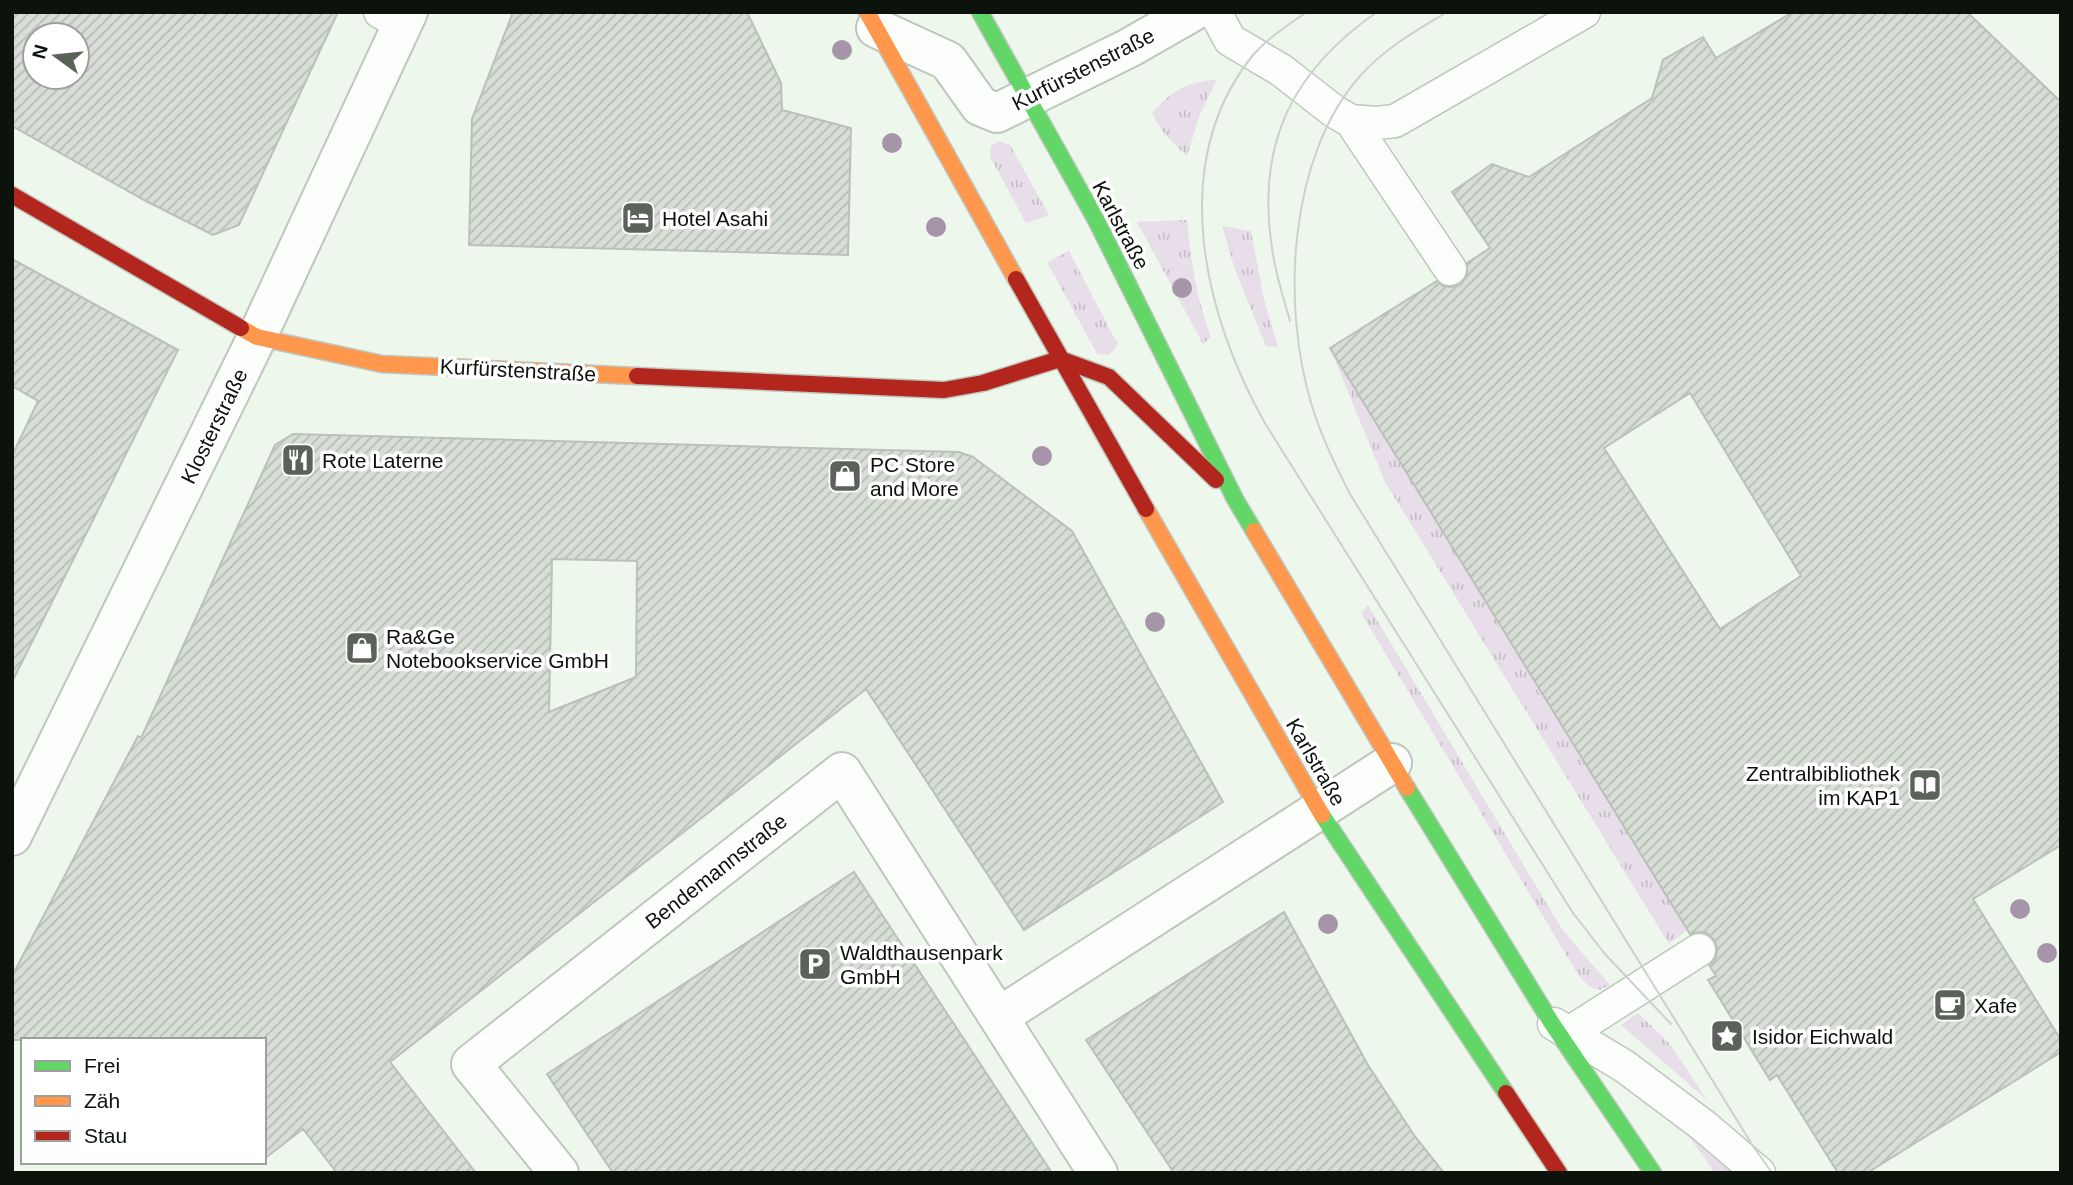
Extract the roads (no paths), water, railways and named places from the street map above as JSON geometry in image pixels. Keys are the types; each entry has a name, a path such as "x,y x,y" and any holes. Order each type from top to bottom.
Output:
{"main road":[{"name":"Karlstraße","path":"980,12 1105,238 1235,499 1392,763 1653,1173"},
{"name":"Karlstraße","path":"871,20 1060,359 1319,810 1559,1173"},
{"name":"Kurfürstenstraße","path":"12,195 257,337 382,364 944,390 983,383 1060,359"},
{"name":"Karlstraße","path":"1060,359 1109,377 1235,499"}],"street":[{"name":"Kurfürstenstraße","path":"871,20 948,61 980,106 997,113 1129,48 1192,12"},
{"name":"Klosterstraße","path":"12,836 257,337 397,16"},
{"path":"1000,1016 1392,763"},
{"name":"Bendemannstraße","path":"559,1173 471,1064 842,772 1098,1173"}],"lane":[{"path":"1215,12 1230,40 1281,69 1335,113 1351,121 1395,121 1584,12"},
{"path":"1351,121 1450,269"},
{"path":"1560,1028 1699,950"},
{"path":"1560,1028 1624,1066 1704,1126 1759,1173"}],"tram line":[{"path":"1307,12 1272,37 1253,55 1226,97 1210,143 1203,191 1204,240 1212,289 1226,336 1244,382 1266,425 1573,913 1605,954 1671,1024"},
{"path":"1290,321 1275,266 1268,210 1276,143 1287,113 1302,85 1322,59 1377,12"},
{"path":"1447,12 1412,33 1370,65 1337,108 1318,147 1305,189 1295,279 1296,323 1302,366 1312,406 1350,494 1772,1173"}],"place":[{"name":"Hotel Asahi","path":"638,218"},
{"name":"Rote Laterne","path":"298,460"},
{"name":"PC Store and More","path":"845,476"},
{"name":"Ra&Ge Notebookservice GmbH","path":"362,648"},
{"name":"Zentralbibliothek im KAP1","path":"1925,785"},
{"name":"Waldthausenpark GmbH","path":"815,964"},
{"name":"Xafe","path":"1950,1005"},
{"name":"Isidor Eichwald","path":"1727,1036"}]}
